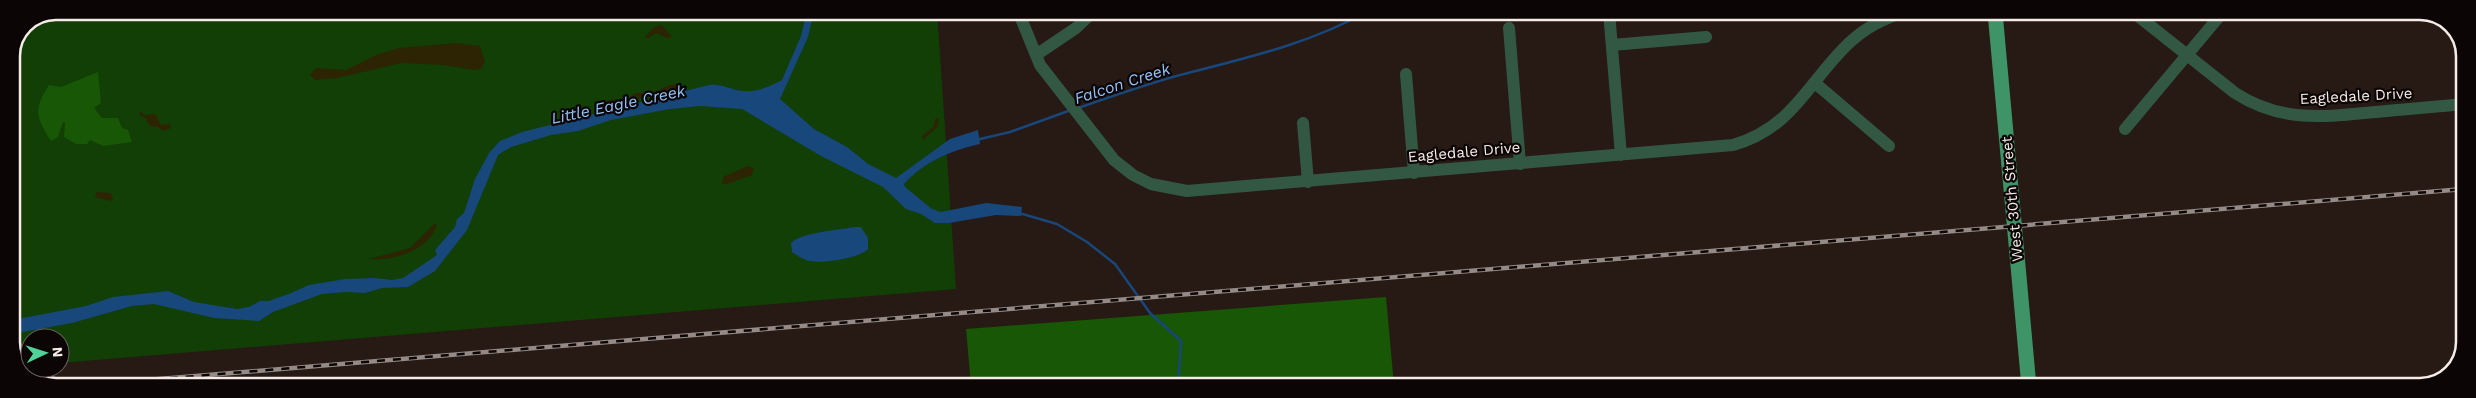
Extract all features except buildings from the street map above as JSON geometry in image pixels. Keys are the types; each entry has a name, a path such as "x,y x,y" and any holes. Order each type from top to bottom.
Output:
{"main road":[{"name":"West 30th Street","path":"1996,20 2027,378"}],"street":[{"name":"Eagledale Drive","path":"1022,20 1036,55 1048,76 1079,118 1119,166 1136,177 1163,188 1195,191 1721,147 1748,140 1780,122 1852,40 1883,20"},
{"path":"1036,55 1076,28 1084,20"},
{"path":"1610,20 1621,155"},
{"name":"Eagledale Drive","path":"2143,20 2241,97 2259,106 2286,114 2314,117 2456,105"},
{"path":"2124,128 2216,20"},
{"path":"1509,28 1520,164"},
{"path":"1612,45 1706,38"},
{"path":"1406,74 1414,173"},
{"path":"1815,84 1889,146"},
{"path":"1303,123 1308,182"}],"green space":[{"path":"56,20 938,20 956,289 70,362 70,328 20,328 21,49 30,30 42,23"},
{"path":"98,72 101,103 94,108 102,118 118,118 122,128 128,130 132,142 103,146 90,140 87,144 76,144 64,137 65,123 63,122 58,137 51,141 42,126 38,113 40,101 49,85 61,87"},
{"path":"1386,297 1393,378 970,378 966,329"}],"sand":[{"path":"662,25 672,37 667,38 656,33 649,38 644,38 654,27"},
{"path":"456,43 480,46 485,61 482,68 475,70 443,65 402,63 337,78 315,80 310,75 316,68 346,70 376,55 399,48"},
{"path":"677,84 679,89 605,106 600,104 601,101 629,98 635,93 651,93"},
{"path":"141,111 144,115 155,114 161,125 170,124 171,128 163,131 158,127 150,126 146,119 139,114"},
{"path":"939,118 938,126 923,140 922,136 934,126 935,119"},
{"path":"748,166 754,168 752,175 722,184 723,177"},
{"path":"97,192 111,193 113,199 110,201 95,197"},
{"path":"434,224 437,225 433,234 418,248 399,256 369,259 410,248"}],"water":[{"path":"805,20 812,20 808,37 780,99 814,129 847,147 868,164 896,178 950,139 978,130 980,144 958,150 929,163 904,184 905,187 932,209 941,212 986,203 1022,207 1021,216 996,215 949,223 935,223 921,214 906,209 883,187 821,156 742,109 700,106 670,109 611,120 578,131 551,135 511,147 498,155 467,230 435,271 408,287 382,288 365,293 322,294 273,312 259,321 214,318 154,304 132,306 72,323 45,328 20,328 20,318 86,306 113,297 168,291 194,302 237,309 249,307 260,301 269,301 309,285 345,279 375,278 392,280 403,278 437,255 435,250 455,227 457,219 464,213 475,179 489,153 500,141 522,132 709,85 719,85 748,91 760,90 782,80 801,36"},
{"path":"861,227 868,238 868,249 857,255 841,260 816,262 805,260 792,252 791,243 803,236"}],"waterway":[{"name":"Falcon Creek","path":"1078,108 1158,81 1302,41 1351,20"},
{"name":"Falcon Creek","path":"976,140 1010,132 1071,110"},
{"name":"Little Eagle Creek","path":"1019,213 1057,224 1087,242 1115,264 1150,313 1181,341 1179,378"}],"railway":[{"path":"171,378 2456,190"}]}
